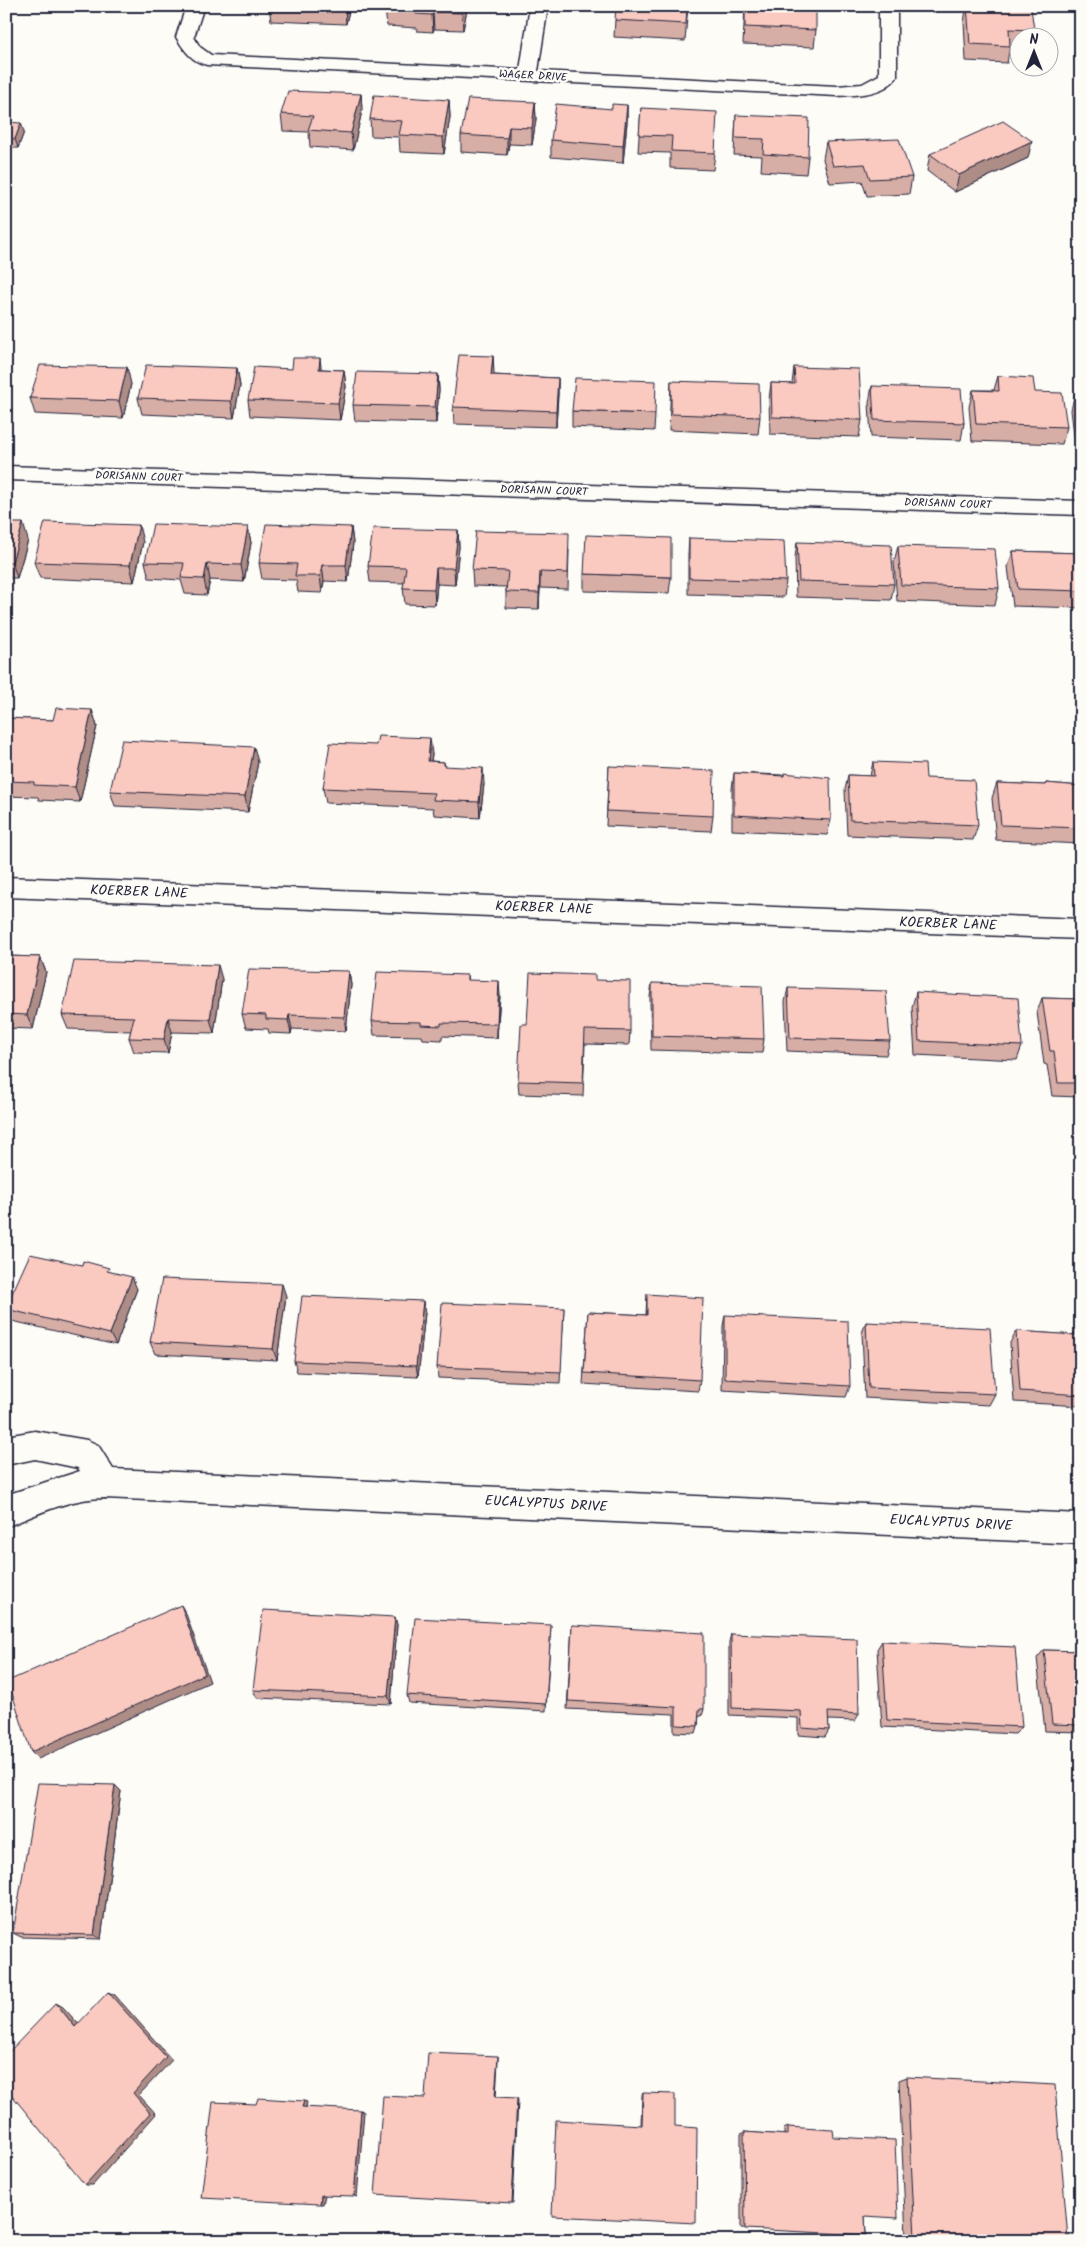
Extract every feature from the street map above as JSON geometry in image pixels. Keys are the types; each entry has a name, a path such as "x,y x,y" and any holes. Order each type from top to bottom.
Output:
{"street":[{"name":"WAGER DRIVE","path":"195,6 185,37 193,50 207,60 837,91 866,88 888,77 888,6"},
{"path":"528,76 539,6"},
{"name":"DORISANN COURT","path":"6,473 1081,508"},
{"name":"KOERBER LANE","path":"6,887 1081,929"},
{"path":"6,1451 35,1444 87,1456 105,1483"},
{"name":"EUCALYPTUS DRIVE","path":"11,1509 87,1483 105,1483 1081,1529"}],"building":[{"path":"386,6 464,6 462,13 433,12 432,15 416,14 416,11 385,9"},
{"path":"616,6 687,6 686,24 615,20"},
{"path":"745,6 816,9 816,30 745,27"},
{"path":"967,6 1031,8 1034,28 1010,28 1010,46 970,44"},
{"path":"288,91 361,94 351,133 308,130 313,116 281,114"},
{"path":"374,95 449,100 443,137 399,135 402,121 370,119"},
{"path":"468,99 535,102 532,128 509,127 507,138 461,135"},
{"path":"556,104 612,109 612,104 627,105 623,146 551,140"},
{"path":"641,108 717,112 715,153 671,151 672,136 639,135"},
{"path":"736,115 809,118 808,157 763,154 764,139 735,138"},
{"path":"1003,121 1032,141 959,175 930,154"},
{"path":"6,122 21,123 15,139 6,139"},
{"path":"899,139 912,177 870,179 865,164 833,166 826,142"},
{"path":"459,355 493,356 491,375 558,378 556,411 453,407"},
{"path":"293,358 320,358 319,369 344,370 338,403 248,400 254,367 292,369"},
{"path":"40,365 127,367 119,401 30,398"},
{"path":"146,365 237,368 231,401 138,398"},
{"path":"794,367 859,369 862,420 772,417 771,383 795,384"},
{"path":"357,372 438,374 435,407 353,405"},
{"path":"998,376 1033,378 1035,392 1062,393 1067,427 976,424 973,390 999,391"},
{"path":"575,378 656,381 655,414 572,411"},
{"path":"671,381 759,384 760,417 671,414"},
{"path":"872,386 961,389 964,423 874,420"},
{"path":"1075,393 1081,393 1081,427 1080,427"},
{"path":"45,522 139,525 130,565 34,562"},
{"path":"6,523 23,523 12,562 6,562"},
{"path":"153,524 248,527 241,565 207,564 204,579 181,578 184,563 145,562"},
{"path":"266,524 351,527 346,565 322,565 320,576 295,576 297,564 259,563"},
{"path":"373,528 458,530 454,568 436,568 434,589 403,588 406,567 368,566"},
{"path":"476,531 569,533 568,573 540,572 539,593 506,592 508,571 472,570"},
{"path":"586,535 671,538 671,577 584,574"},
{"path":"689,538 784,541 786,581 689,578"},
{"path":"797,542 891,545 894,584 799,581"},
{"path":"898,546 995,549 999,588 901,585"},
{"path":"1013,551 1081,553 1081,591 1018,589"},
{"path":"56,708 92,710 75,787 34,785 34,782 6,781 6,718 53,720"},
{"path":"378,736 430,738 428,761 444,762 444,766 483,768 479,802 433,800 434,793 323,788 330,743 376,745"},
{"path":"122,740 254,747 245,797 110,791"},
{"path":"873,762 925,764 926,778 974,780 978,825 850,820 848,775 874,776"},
{"path":"609,766 714,771 713,816 607,811"},
{"path":"734,773 784,776 784,773 830,778 831,820 734,815"},
{"path":"997,783 1046,785 1046,783 1081,786 1081,828 1001,825"},
{"path":"6,956 40,957 27,1015 6,1014"},
{"path":"74,961 218,965 210,1019 168,1018 164,1039 129,1038 134,1017 62,1015"},
{"path":"249,969 349,971 344,1017 289,1015 288,1020 266,1019 266,1015 242,1014"},
{"path":"377,972 467,975 467,980 499,981 497,1024 441,1023 441,1026 421,1025 421,1022 372,1021"},
{"path":"530,973 595,975 595,980 630,981 630,1031 585,1030 583,1083 518,1081 521,1024 527,1024"},
{"path":"652,983 762,986 764,1039 652,1036"},
{"path":"788,988 886,991 890,1041 790,1038"},
{"path":"916,992 1018,998 1022,1046 919,1041"},
{"path":"1042,998 1081,999 1081,1083 1058,1083 1054,1051 1050,1051"},
{"path":"30,1254 82,1265 83,1261 109,1268 107,1271 132,1277 110,1334 6,1309"},
{"path":"162,1279 282,1284 273,1349 150,1342"},
{"path":"647,1294 703,1298 700,1380 584,1373 588,1312 647,1315"},
{"path":"302,1296 423,1301 416,1366 294,1361"},
{"path":"442,1303 564,1308 561,1372 437,1367"},
{"path":"725,1315 848,1321 850,1386 725,1379"},
{"path":"866,1322 990,1328 995,1394 869,1388"},
{"path":"1076,1330 1081,1330 1081,1395 1020,1391 1016,1331 1076,1335"},
{"path":"181,1605 205,1674 31,1752 8,1681"},
{"path":"263,1610 395,1617 388,1696 253,1690"},
{"path":"415,1618 551,1625 546,1704 407,1695"},
{"path":"572,1625 704,1633 704,1709 699,1709 698,1726 676,1725 676,1707 568,1701"},
{"path":"731,1634 857,1639 859,1714 828,1712 829,1730 802,1728 801,1711 732,1708"},
{"path":"882,1641 1015,1647 1022,1727 887,1720"},
{"path":"1044,1650 1081,1651 1081,1725 1052,1724"},
{"path":"38,1783 115,1785 94,1935 13,1933"},
{"path":"108,1992 166,2057 133,2093 150,2113 85,2185 6,2088 6,2055 56,2003 75,2027"},
{"path":"428,2053 498,2056 495,2097 517,2098 512,2203 375,2195 383,2096 425,2098"},
{"path":"907,2077 1055,2085 1068,2239 1001,2237 1001,2241 963,2241 915,2238"},
{"path":"643,2093 675,2094 675,2126 697,2128 696,2223 552,2216 556,2120 642,2125"},
{"path":"258,2098 304,2101 302,2107 361,2110 354,2196 321,2195 320,2204 201,2198 213,2102 256,2104"},
{"path":"788,2127 833,2130 834,2137 895,2140 898,2218 865,2216 866,2235 745,2229 744,2132 788,2135"}]}
